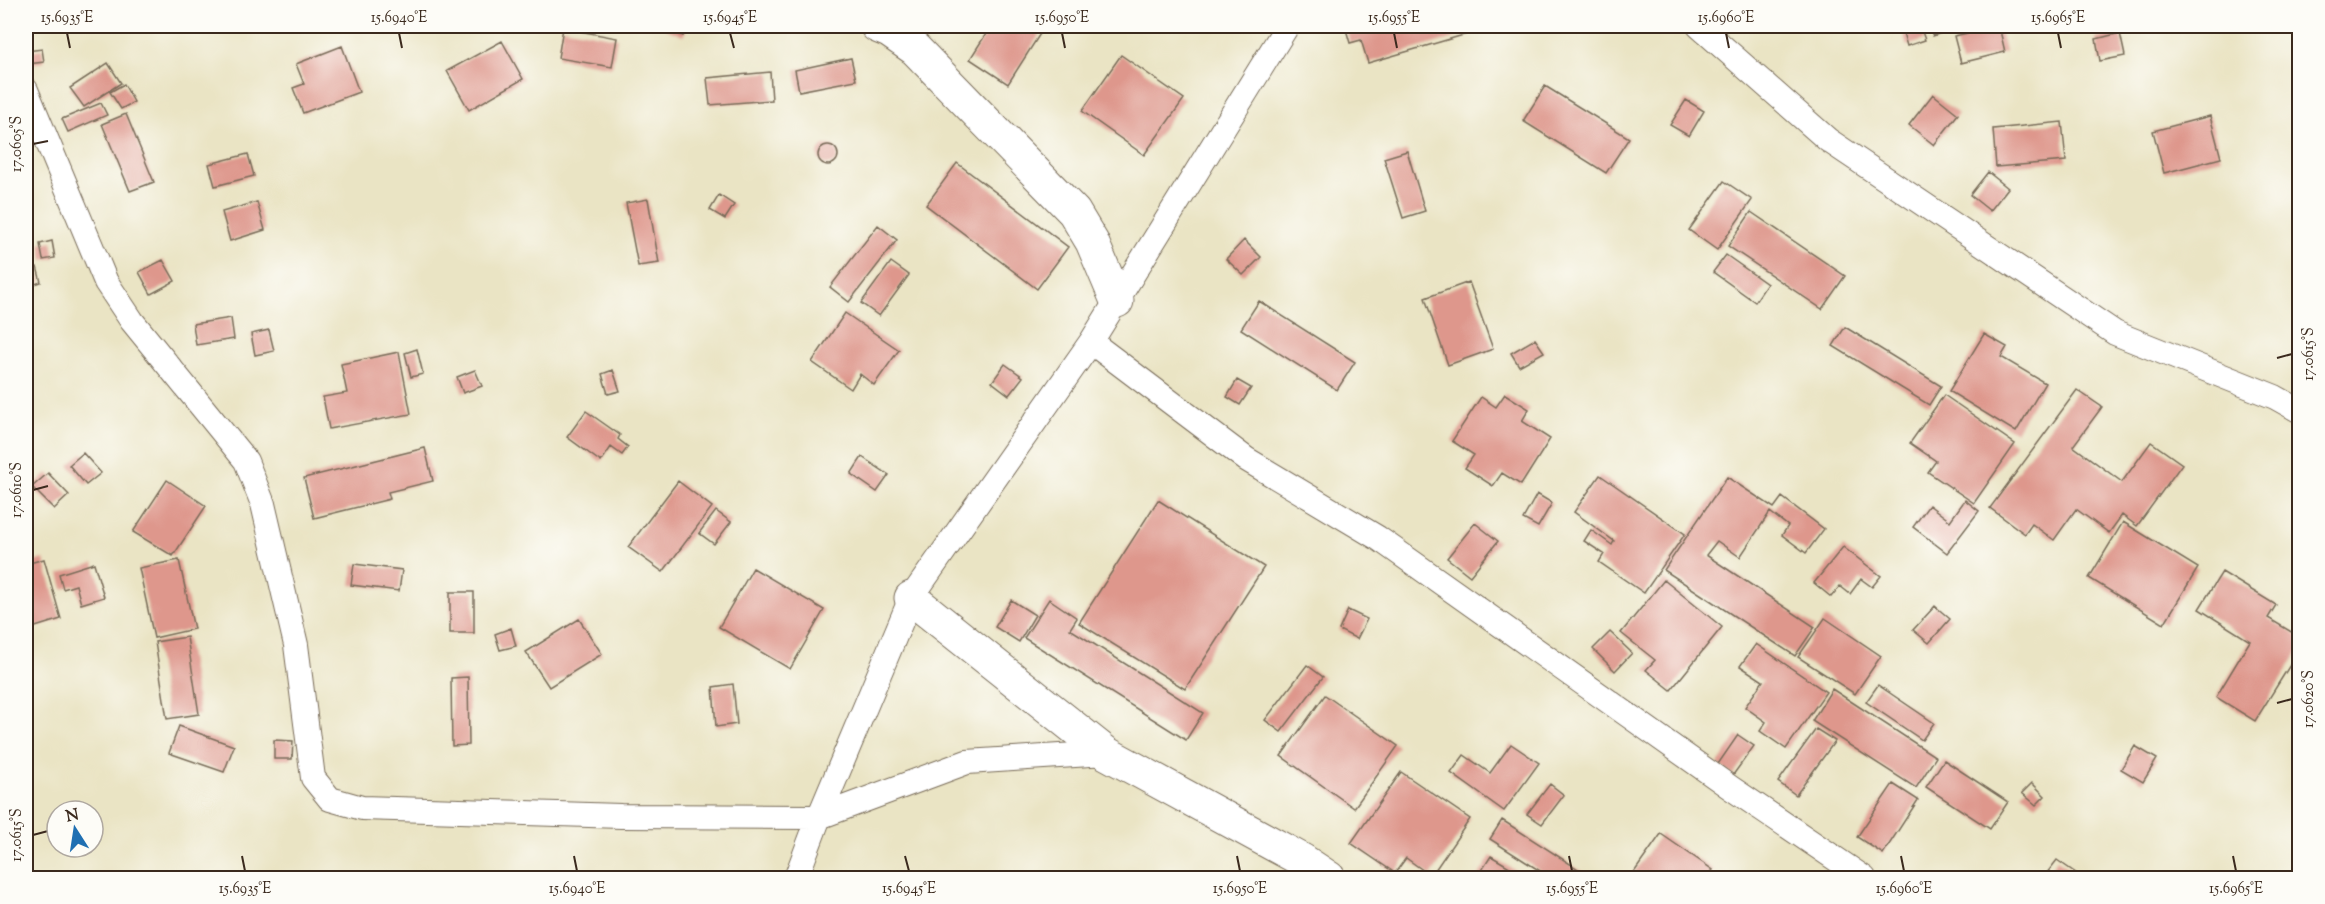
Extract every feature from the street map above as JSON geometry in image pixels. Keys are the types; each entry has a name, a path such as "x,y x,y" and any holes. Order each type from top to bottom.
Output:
{"street":[{"path":"877,26 915,50 1074,212 1092,242 1117,301"},
{"path":"911,598 1106,753 1302,860 1329,879"}],"lane":[{"path":"796,879 819,817 911,598 1091,342 1287,26"},
{"path":"1699,26 1828,140 2115,333 2275,397 2300,411"},
{"path":"26,90 106,282 132,321 246,461 263,504 296,645 313,778 330,799 362,808 621,816 819,817 967,762 1106,753"},
{"path":"1091,342 1246,459 1378,538 1731,788 1864,879"}],"building":[{"path":"660,26 688,26 683,36"},
{"path":"991,26 1045,26 1008,84 970,59"},
{"path":"1345,26 1464,26 1467,34 1368,63 1361,40 1350,43"},
{"path":"1901,26 1920,26 1925,40 1907,46"},
{"path":"1928,26 1944,26 1946,31 1933,36"},
{"path":"1999,26 2005,52 1961,63 1954,36"},
{"path":"563,28 617,38 612,67 558,58"},
{"path":"2120,33 2125,56 2100,61 2096,39"},
{"path":"502,41 523,79 469,110 447,71"},
{"path":"342,46 359,92 303,113 293,88 304,84 296,64"},
{"path":"42,49 44,62 28,64 27,51"},
{"path":"1121,55 1184,99 1144,155 1082,111"},
{"path":"851,58 856,80 799,91 795,70"},
{"path":"108,63 121,83 84,107 70,88"},
{"path":"770,72 772,100 710,105 707,78"},
{"path":"124,84 134,102 121,109 110,92"},
{"path":"1545,86 1629,138 1606,173 1523,121"},
{"path":"1933,94 1958,114 1934,145 1909,125"},
{"path":"1686,100 1704,111 1689,136 1670,125"},
{"path":"101,103 107,115 68,132 62,119"},
{"path":"126,114 154,182 130,191 102,124"},
{"path":"2210,116 2221,158 2164,173 2153,131"},
{"path":"2062,122 2066,161 1996,167 1993,129"},
{"path":"824,145 832,145 838,151 838,159 832,165 824,165 818,159 818,151"},
{"path":"1407,151 1425,211 1403,218 1384,158"},
{"path":"248,154 254,176 215,186 209,164"},
{"path":"957,163 1068,247 1037,289 926,205"},
{"path":"1988,172 2008,188 1990,211 1970,195"},
{"path":"1724,181 1752,200 1717,250 1689,230"},
{"path":"719,195 734,205 725,219 710,210"},
{"path":"648,199 659,263 638,266 626,203"},
{"path":"257,202 265,230 230,241 222,212"},
{"path":"1751,212 1845,276 1822,309 1728,246"},
{"path":"878,225 897,240 849,302 830,287"},
{"path":"1244,240 1261,257 1243,275 1226,259"},
{"path":"52,241 55,258 43,260 40,244"},
{"path":"1726,255 1767,284 1755,302 1713,272"},
{"path":"163,260 175,281 151,294 139,272"},
{"path":"891,262 909,275 879,316 861,303"},
{"path":"37,267 41,282 29,286 26,271"},
{"path":"1469,282 1493,349 1448,365 1425,298"},
{"path":"1259,301 1355,362 1337,390 1241,329"},
{"path":"845,313 899,350 874,385 860,374 851,389 812,362"},
{"path":"231,318 234,339 196,345 193,324"},
{"path":"1845,327 1941,386 1929,405 1833,346"},
{"path":"269,330 274,351 255,355 251,334"},
{"path":"1984,334 2007,347 2001,357 2045,383 2016,432 1949,391"},
{"path":"1535,339 1544,352 1519,366 1511,353"},
{"path":"417,349 423,374 411,377 405,353"},
{"path":"399,352 411,414 329,429 323,397 347,393 341,364"},
{"path":"1005,364 1023,377 1009,395 992,382"},
{"path":"475,370 482,386 463,393 457,377"},
{"path":"613,370 620,391 608,394 602,374"},
{"path":"1237,380 1251,388 1240,405 1227,397"},
{"path":"2077,390 2102,407 2073,446 2122,482 2151,442 2182,464 2137,526 2122,515 2109,533 2076,509 2054,540 2032,524 2025,534 1990,508"},
{"path":"1505,394 1529,409 1522,421 1550,439 1521,485 1502,473 1493,486 1465,468 1474,455 1452,441 1481,397 1496,407"},
{"path":"1944,395 2015,444 1974,503 1928,472 1936,461 1910,443"},
{"path":"586,411 620,435 618,439 628,447 622,455 611,447 601,462 567,437"},
{"path":"425,448 433,481 388,492 390,499 314,518 304,478"},
{"path":"83,453 101,473 86,485 69,465"},
{"path":"862,457 889,475 877,492 851,474"},
{"path":"48,473 69,495 54,509 32,487"},
{"path":"1600,475 1685,534 1644,593 1599,562 1604,554 1584,541 1591,530 1612,545 1614,541 1574,512"},
{"path":"1727,477 1774,508 1782,497 1824,529 1806,553 1782,535 1788,526 1770,512 1740,557 1717,541 1706,555 1815,627 1795,656 1664,570"},
{"path":"167,480 206,506 173,556 133,532"},
{"path":"678,481 712,507 663,572 628,547"},
{"path":"1537,494 1552,503 1538,527 1523,519"},
{"path":"1158,500 1264,567 1185,689 1079,623"},
{"path":"1965,500 1979,511 1947,553 1913,527 1929,505 1950,521"},
{"path":"716,511 731,522 714,544 699,533"},
{"path":"2123,522 2198,568 2164,624 2089,578"},
{"path":"1475,523 1498,541 1470,576 1447,558"},
{"path":"1843,547 1881,576 1872,587 1861,579 1850,594 1840,586 1831,597 1814,583"},
{"path":"44,559 61,619 32,628 26,603 26,564"},
{"path":"179,560 194,629 154,638 139,568"},
{"path":"94,563 104,597 81,604 76,585 63,589 59,574"},
{"path":"354,564 402,570 399,591 351,585"},
{"path":"753,568 824,610 790,669 719,627"},
{"path":"2222,572 2276,605 2268,618 2300,637 2300,649 2255,721 2216,697 2250,641 2199,609"},
{"path":"1664,580 1722,627 1671,690 1646,670 1655,660 1621,633"},
{"path":"450,592 474,592 474,633 450,633"},
{"path":"1049,599 1077,618 1070,629 1203,713 1186,740 1024,638"},
{"path":"1011,600 1035,615 1019,642 995,627"},
{"path":"1935,606 1950,619 1929,643 1913,630"},
{"path":"1348,610 1367,619 1357,639 1339,630"},
{"path":"1825,618 1881,656 1855,694 1798,657"},
{"path":"579,619 602,654 549,687 526,652"},
{"path":"511,628 516,646 500,650 495,634"},
{"path":"1610,632 1632,653 1615,671 1593,649"},
{"path":"187,637 199,714 167,719 155,642"},
{"path":"1756,644 1826,692 1786,749 1760,731 1766,722 1745,707 1763,681 1740,666"},
{"path":"1307,665 1323,677 1281,732 1265,720"},
{"path":"468,677 469,745 452,746 451,678"},
{"path":"733,684 737,724 716,727 713,687"},
{"path":"1878,685 1934,723 1922,740 1866,702"},
{"path":"1832,689 1936,757 1916,788 1812,721"},
{"path":"1325,695 1398,746 1354,808 1281,756"},
{"path":"179,726 234,746 224,772 169,753"},
{"path":"1816,729 1835,741 1796,795 1778,782"},
{"path":"1738,735 1754,746 1733,775 1718,764"},
{"path":"274,740 293,741 292,759 274,759"},
{"path":"1511,744 1539,763 1504,811 1451,773 1464,755 1490,773"},
{"path":"2135,746 2157,759 2143,782 2121,769"},
{"path":"1944,760 2008,802 1990,829 1926,787"},
{"path":"1401,772 1470,819 1431,876 1406,858 1395,873 1351,843"},
{"path":"2032,783 2045,796 2036,805 2022,793"},
{"path":"1550,784 1564,795 1542,824 1527,814"},
{"path":"1893,784 1918,800 1883,854 1857,837"},
{"path":"1502,820 1592,878 1551,878 1490,839"},
{"path":"1661,834 1713,870 1706,878 1630,878"},
{"path":"1491,856 1528,878 1477,878"},
{"path":"2057,860 2083,878 2043,878"}]}
